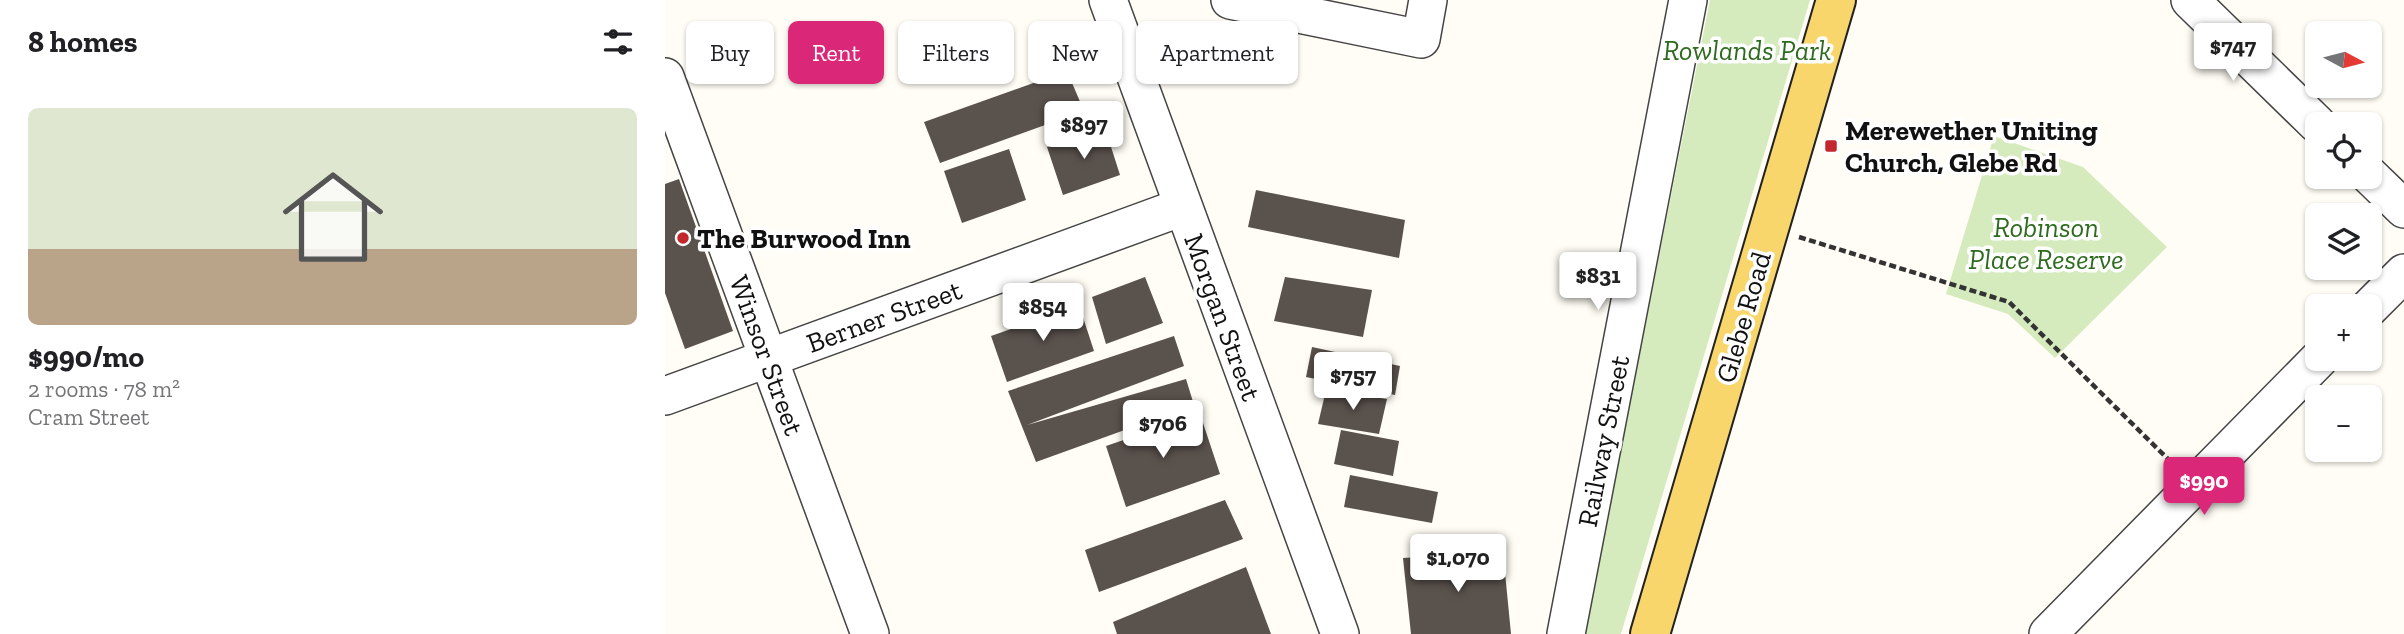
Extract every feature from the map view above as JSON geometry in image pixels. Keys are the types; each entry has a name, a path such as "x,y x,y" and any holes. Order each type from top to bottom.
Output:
{"main road":[{"name":"Glebe Road","path":"1650,634 1836,0"}],"street":[{"name":"Morgan Street","path":"1108,0 1340,634"},
{"path":"1230,0 1421,39 1428,0"},
{"name":"Railway Street","path":"1566,634 1688,0"},
{"path":"2190,0 2305,112"},
{"name":"Winsor Street","path":"665,77 870,634"},
{"path":"2382,188 2404,209"},
{"name":"Berner Street","path":"665,396 1182,207"},
{"path":"2382,295 2404,273"},
{"path":"2048,634 2307,371"}],"path":[{"path":"1799,237 2009,302 2174,466"}],"green space":[{"name":"Rowlands Park","path":"1710,0 1810,0 1621,634 1584,634"},
{"name":"Robinson Place Reserve","path":"1994,136 2083,167 2167,247 2055,358 2008,314 1946,294"}],"building":[{"path":"1031,84 1073,84 1084,111 940,163 924,122"},
{"path":"1105,128 1120,175 1063,195 1047,147"},
{"path":"1009,149 1026,200 962,223 944,171"},
{"name":"The Burwood Inn","path":"679,179 733,331 685,349 665,293 665,184"},
{"path":"1256,190 1405,220 1399,258 1248,227"},
{"path":"1145,277 1163,323 1106,344 1092,297"},
{"path":"1285,277 1372,290 1363,337 1274,321"},
{"path":"1079,305 1094,351 1007,382 991,336"},
{"path":"1174,336 1184,366 1027,425 1186,379 1194,405 1036,462 1008,391"},
{"path":"1312,347 1400,366 1395,395 1306,377"},
{"path":"1326,390 1387,399 1379,434 1318,424"},
{"path":"1200,414 1220,474 1126,507 1106,446"},
{"path":"1341,430 1399,441 1393,476 1334,464"},
{"path":"1350,475 1438,492 1432,523 1344,507"},
{"path":"1225,500 1243,539 1099,592 1085,550"},
{"path":"1503,552 1511,634 1411,634 1403,558"},
{"path":"1246,567 1271,634 1117,634 1113,622"}],"place":[{"name":"Merewether Uniting Church, Glebe Rd","path":"1831,146"},
{"name":"The Burwood Inn","path":"683,238"}]}
